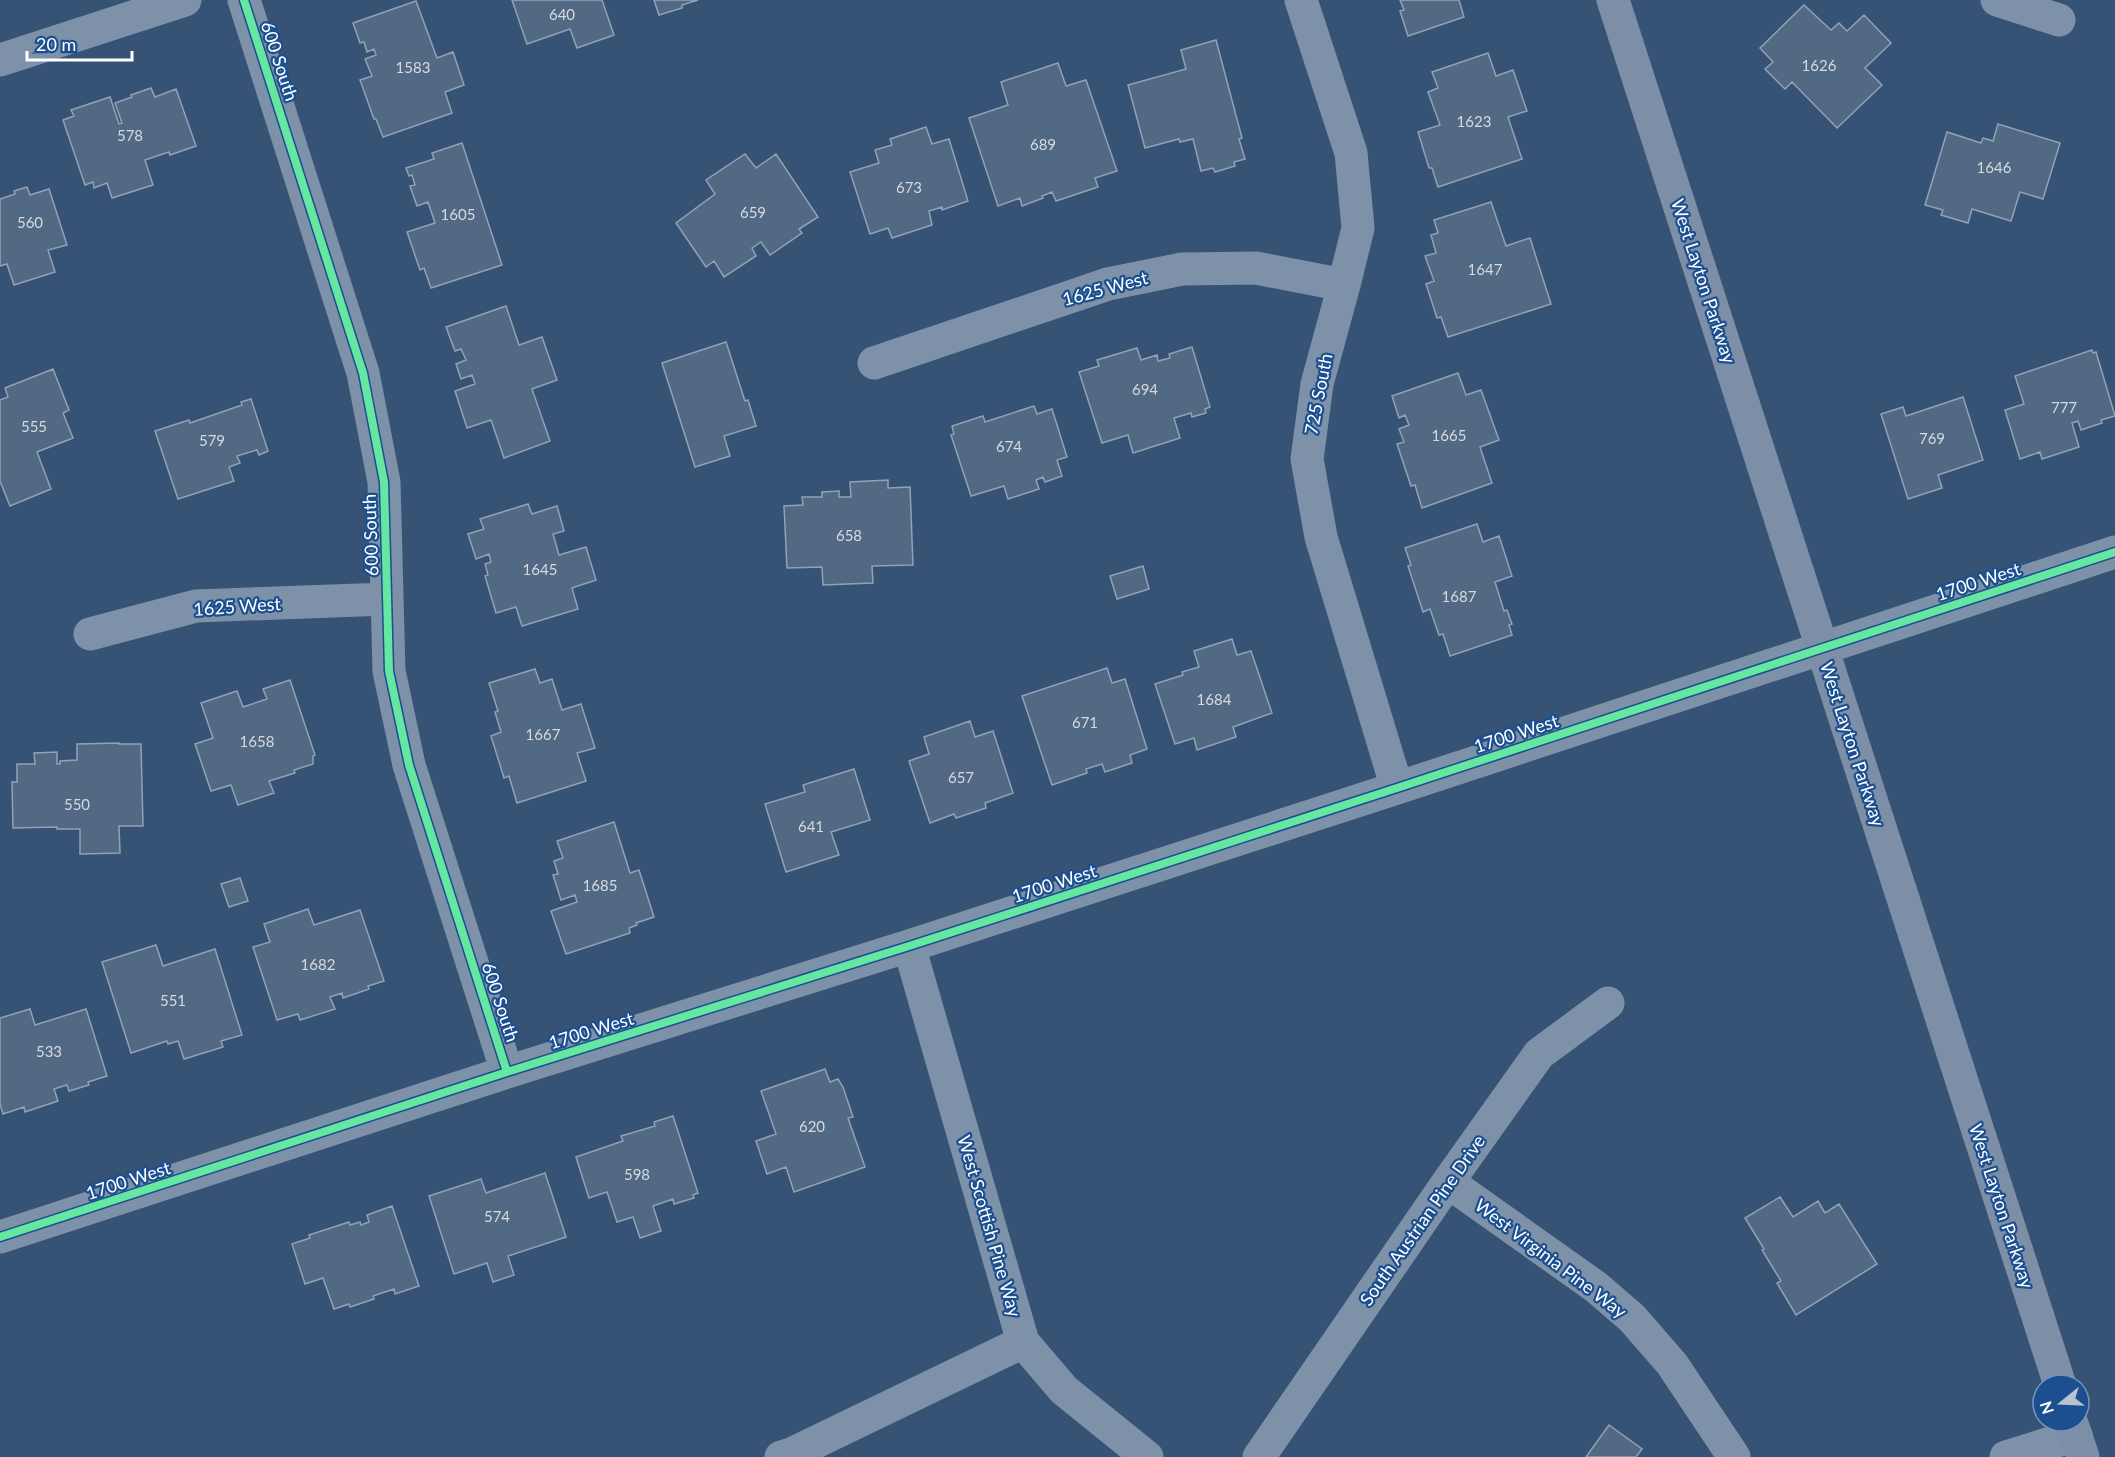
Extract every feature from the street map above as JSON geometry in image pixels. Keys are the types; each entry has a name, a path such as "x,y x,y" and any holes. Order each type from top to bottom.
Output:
{"main road":[{"name":"West Layton Parkway","path":"1613,0 2056,1373"}],"street":[{"path":"0,60 185,0"},
{"name":"600 South","path":"244,0 363,373 384,482 389,671 409,765 507,1072"},
{"name":"725 South","path":"1301,0 1351,153 1358,228 1317,384 1307,459 1321,537 1397,788"},
{"path":"1997,0 2059,20"},
{"name":"1625 West","path":"874,363 1108,284 1182,269 1256,268 1344,285"},
{"name":"1700 West","path":"0,1237 507,1072 909,946 1397,788 2115,552"},
{"name":"1625 West","path":"90,634 196,606 387,599"},
{"name":"West Scottish Pine Way","path":"909,946 1023,1342 1064,1390 1147,1457"},
{"name":"South Austrian Pine Drive","path":"1259,1457 1539,1054 1608,1003"},
{"name":"West Virginia Pine Way","path":"1448,1182 1596,1287 1632,1318 1672,1364 1734,1457"},
{"path":"781,1457 1023,1342"},
{"path":"2006,1457 2077,1438"}],"building":[{"path":"512,0 602,0 614,35 577,48 570,29 527,44"},
{"path":"654,0 698,0 659,15"},
{"path":"1400,0 1459,0 1464,17 1408,36 1400,11 1404,10"},
{"path":"416,1 437,58 453,52 464,85 445,92 452,113 383,137 360,80 372,76 365,59 376,55 374,49 367,52 364,42 360,43 353,23"},
{"path":"1804,5 1831,30 1839,23 1847,31 1864,15 1891,43 1865,68 1882,85 1837,128 1792,82 1785,89 1765,69 1773,62 1760,48"},
{"path":"1216,40 1242,138 1239,139 1245,159 1234,162 1235,166 1215,172 1213,168 1201,171 1193,139 1180,142 1179,139 1145,148 1128,85 1186,69 1181,50"},
{"path":"1488,53 1496,76 1513,70 1527,111 1508,117 1522,159 1438,187 1432,168 1429,168 1418,132 1440,125 1428,92 1438,88 1432,72"},
{"path":"1058,63 1066,86 1086,80 1117,171 1095,178 1098,187 1056,201 1052,192 1022,206 1020,198 998,206 969,118 1008,105 1001,82"},
{"path":"151,88 155,97 176,89 196,146 145,160 153,185 112,198 107,183 94,188 93,182 85,185 63,120 74,116 71,110 110,97 119,124 122,123 115,103"},
{"path":"1998,124 2060,143 2043,199 2020,192 2011,221 1972,209 1968,223 1941,215 1943,210 1925,205 1947,132 1981,143 1983,138 1993,141"},
{"path":"926,127 932,144 949,139 968,201 942,210 942,207 929,211 932,225 892,238 888,228 870,234 850,172 879,163 875,150 892,145 890,139"},
{"path":"462,143 502,265 431,288 424,268 420,270 407,232 435,223 428,202 417,206 410,186 415,185 412,175 409,176 406,168 434,159 432,153"},
{"path":"745,154 756,168 776,154 818,217 799,229 802,233 770,255 761,242 752,248 756,256 724,277 714,261 706,267 676,223 715,194 706,180"},
{"path":"27,187 30,195 49,189 67,245 48,250 55,272 14,285 7,264 0,266 0,199"},
{"path":"1491,202 1506,246 1530,238 1551,304 1448,337 1441,317 1437,318 1426,284 1434,281 1425,256 1436,253 1431,235 1438,233 1434,220"},
{"path":"506,306 519,345 542,337 557,380 532,389 550,441 504,458 491,420 467,428 455,391 475,384 472,375 461,379 456,364 466,360 461,349 455,351 446,327"},
{"path":"726,342 745,401 748,400 756,426 724,436 730,456 695,467 662,363"},
{"path":"1192,347 1210,407 1205,409 1206,413 1192,417 1191,413 1174,418 1180,438 1133,453 1128,435 1102,443 1079,372 1099,366 1097,360 1137,348 1141,360 1157,355 1158,361 1170,358 1169,354"},
{"path":"2092,350 2093,353 2096,352 2115,416 2081,430 2078,421 2072,423 2079,447 2042,459 2040,452 2020,459 2005,410 2024,404 2015,376"},
{"path":"53,369 69,410 63,413 73,438 37,452 51,489 10,506 0,481 0,400 8,397 5,388"},
{"path":"1458,373 1466,395 1481,390 1499,440 1480,447 1492,483 1422,508 1415,485 1411,486 1397,444 1404,442 1399,429 1409,425 1405,415 1399,418 1392,396"},
{"path":"1963,397 1983,460 1938,475 1942,488 1908,499 1881,414 1903,407 1906,416"},
{"path":"251,399 268,451 259,455 257,450 237,456 240,463 229,467 234,481 178,499 155,431 189,420 190,423 242,405 241,402"},
{"path":"1034,406 1037,414 1052,409 1067,457 1057,460 1062,476 1045,482 1043,477 1036,480 1039,489 1008,499 1004,486 971,496 951,435 954,434 952,426 983,416 985,422"},
{"path":"888,480 888,488 910,487 913,565 872,566 873,583 823,585 822,567 787,568 784,506 803,505 802,497 822,497 822,492 839,491 839,497 851,497 850,482"},
{"path":"528,504 532,514 557,506 564,531 553,534 559,555 586,547 596,580 572,588 578,609 522,626 516,607 496,613 485,576 488,575 485,564 491,562 489,554 476,559 468,534 484,529 480,519"},
{"path":"1477,524 1483,542 1499,536 1512,576 1495,582 1504,611 1507,610 1512,624 1509,625 1512,635 1450,656 1443,634 1439,635 1430,609 1423,612 1408,566 1411,565 1405,548"},
{"path":"1143,566 1149,589 1117,599 1110,576"},
{"path":"1232,639 1237,655 1251,651 1272,713 1233,727 1236,737 1197,750 1194,738 1175,744 1155,684 1199,667 1194,651"},
{"path":"1107,668 1112,683 1125,679 1147,749 1130,755 1132,763 1105,772 1102,764 1086,769 1087,773 1052,785 1022,696"},
{"path":"535,669 540,683 552,679 562,710 581,704 595,748 577,753 586,781 517,803 509,776 504,778 491,736 501,732 495,712 498,711 489,683"},
{"path":"290,680 315,755 313,764 294,770 295,773 269,781 274,793 238,805 231,785 211,791 195,744 213,738 201,703 237,691 243,707 267,699 263,689"},
{"path":"970,721 975,737 993,731 1013,793 985,803 986,808 956,818 954,814 930,823 909,761 929,754 924,737"},
{"path":"77,744 141,744 143,826 119,826 120,853 80,854 80,829 13,828 12,782 17,782 17,764 35,764 34,753 57,752 57,764 60,764 60,761 77,760"},
{"path":"854,769 870,820 831,832 839,855 786,872 765,804 805,792 803,785"},
{"path":"614,822 630,873 639,870 654,917 636,923 637,925 629,928 630,933 566,954 551,911 577,902 575,895 561,900 553,875 558,874 554,861 563,858 557,841"},
{"path":"240,878 248,901 229,907 221,884"},
{"path":"308,909 314,925 360,910 384,981 343,998 342,993 330,997 335,1009 300,1020 298,1014 277,1020 253,947 270,942 264,924"},
{"path":"156,945 163,966 215,949 242,1035 221,1041 223,1047 184,1059 178,1041 168,1044 167,1041 131,1053 102,962"},
{"path":"30,1009 35,1025 86,1009 107,1076 69,1091 67,1085 54,1089 58,1101 25,1112 24,1107 3,1114 0,1104 0,1018"},
{"path":"825,1069 830,1082 838,1079 843,1087 853,1117 848,1118 865,1167 794,1192 786,1167 767,1174 756,1141 776,1134 761,1091"},
{"path":"673,1116 698,1193 693,1195 694,1198 674,1204 673,1199 653,1206 661,1231 640,1238 633,1217 617,1222 607,1192 589,1198 576,1157 623,1141 621,1136 655,1126 654,1122"},
{"path":"545,1173 566,1237 508,1256 514,1275 493,1282 487,1263 454,1274 429,1196 481,1179 486,1193"},
{"path":"1780,1197 1793,1217 1818,1201 1825,1213 1839,1204 1877,1264 1796,1315 1777,1283 1781,1281 1745,1218"},
{"path":"392,1206 419,1286 395,1294 394,1289 350,1307 349,1304 334,1309 323,1278 305,1284 292,1244 310,1238 309,1235 349,1222 350,1225 360,1222 361,1225 369,1222 367,1215"},
{"path":"1609,1425 1642,1449 1636,1457 1586,1457"}],"cycle path":[{"path":"244,0 363,373 384,482 389,671 409,765 507,1072"},
{"path":"0,1237 507,1072 909,946 1397,788 2115,552"}]}
